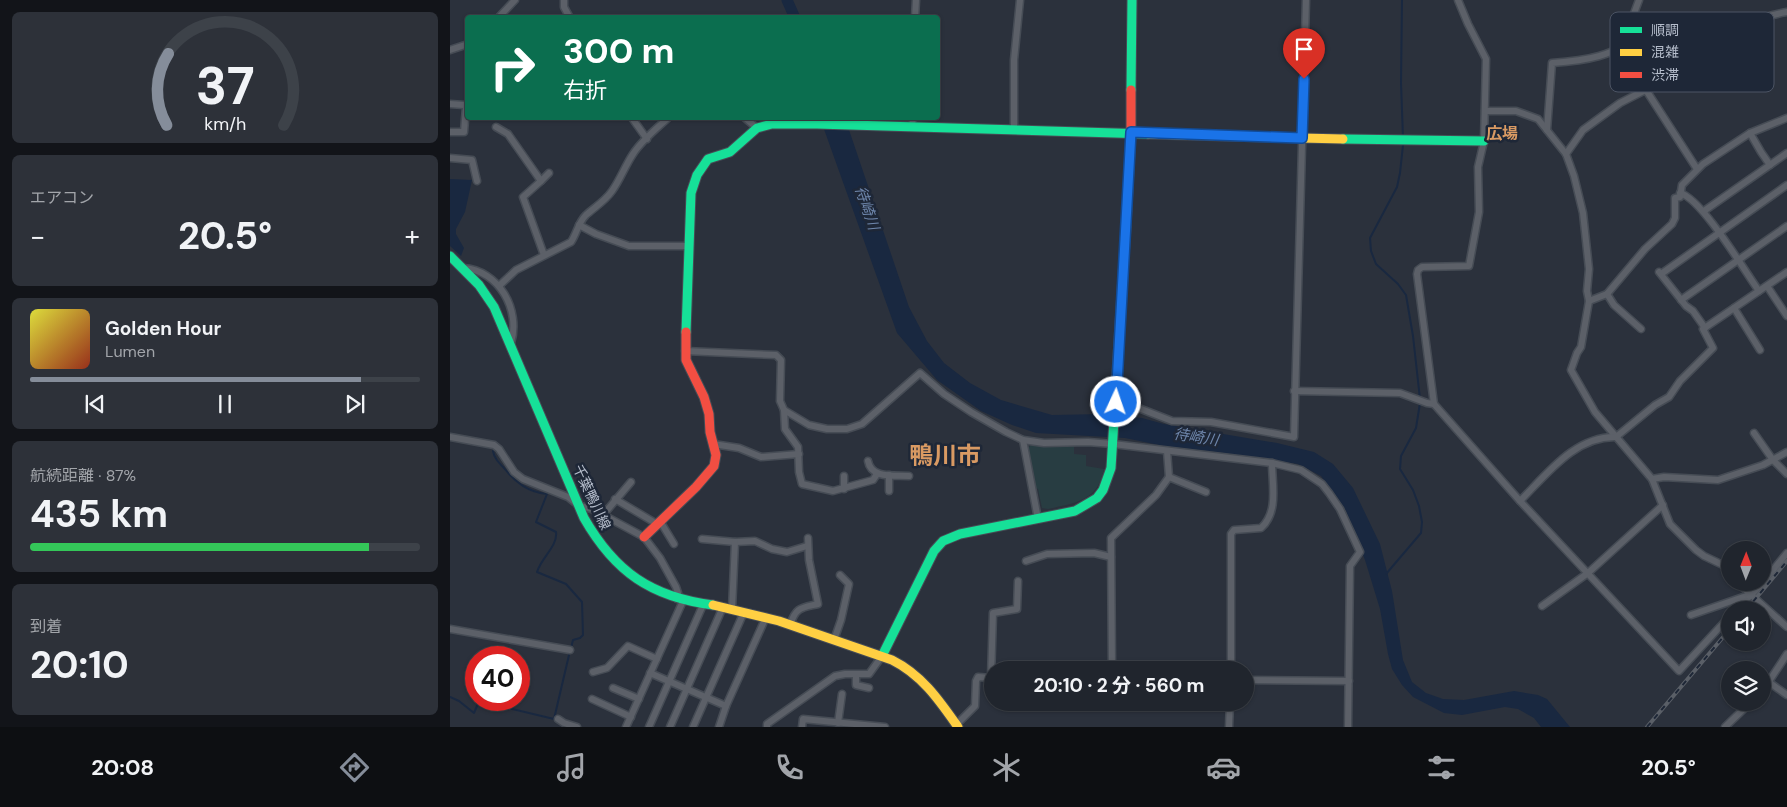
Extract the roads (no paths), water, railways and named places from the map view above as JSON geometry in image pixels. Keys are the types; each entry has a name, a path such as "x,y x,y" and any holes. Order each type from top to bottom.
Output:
{"street":[{"path":"501,15 515,0"},
{"path":"564,0 564,8 568,15"},
{"path":"915,15 916,0"},
{"path":"1014,130 1014,60 1020,0"},
{"path":"766,727 767,724 835,676 868,674 882,656 923,571 939,544 956,534 1075,511 1097,498 1108,479 1111,468 1116,404 1131,132 1132,0"},
{"path":"1116,404 1136,407 1172,421 1211,422 1294,437 1306,0"},
{"path":"1430,404 1417,274 1418,270 1422,267 1469,266 1479,212 1478,167 1484,141 1486,58 1458,0"},
{"path":"1635,12 1639,0"},
{"path":"1774,15 1787,12"},
{"path":"450,50 465,45"},
{"path":"1547,130 1552,63 1592,58 1610,52"},
{"path":"1566,154 1583,130 1590,124 1620,102 1642,92"},
{"path":"1647,92 1697,169"},
{"path":"450,104 465,106"},
{"path":"1485,111 1516,111 1538,119 1566,154 1574,176 1583,213 1589,269 1587,291 1589,300 1581,347 1576,353 1571,370 1595,412 1652,479 1670,524 1704,556 1721,564"},
{"path":"1589,300 1607,294 1645,248 1672,224 1675,218 1675,198 1680,197 1682,185 1697,169 1750,133 1787,118"},
{"path":"450,132 464,132 465,120"},
{"path":"633,120 647,139"},
{"path":"500,286 516,270 571,242 578,225 586,215 601,204 612,191 632,155 666,120"},
{"path":"747,120 757,128"},
{"path":"644,537 696,488 714,466 716,455 704,397 686,360 685,351 691,193 697,175 708,159 730,152 757,128 772,124 912,122 1014,130 1398,141 1484,141"},
{"path":"496,127 508,134 540,181"},
{"path":"1750,133 1770,165"},
{"path":"1704,211 1787,153"},
{"path":"450,158 472,160 478,181"},
{"path":"544,255 523,197 549,173"},
{"path":"1520,501 1569,453 1599,439 1616,437 1654,405 1668,397 1680,381 1713,348 1703,329 1705,328 1693,311 1686,306 1660,273 1719,234 1787,185"},
{"path":"1680,193 1686,194 1704,211 1759,291"},
{"path":"578,225 629,246 689,246"},
{"path":"1681,300 1787,226"},
{"name":"千葉鴨川線","path":"450,256 489,297 511,343 578,505 591,532 614,561 642,582 680,600 728,608 766,618 882,656 908,669 920,678 937,696 957,726"},
{"path":"463,268 474,269 500,286 507,299 512,318 514,331 511,343"},
{"path":"1705,328 1787,272"},
{"path":"1767,286 1787,316"},
{"path":"1607,294 1614,305 1641,329"},
{"path":"1734,308 1760,350"},
{"path":"685,351 776,355 781,360 780,401 784,410 785,428 797,444 802,484 833,491 873,480 877,474"},
{"path":"784,410 809,425 820,428 842,429 854,427 870,418 920,373 944,394 971,412 1023,440 1113,444 1272,463 1301,470 1322,484 1340,509 1360,552 1350,566 1348,727"},
{"path":"1294,391 1400,393 1430,404 1679,671 1721,626"},
{"path":"1754,433 1773,460 1787,474"},
{"path":"450,438 494,445 514,472 531,483 568,497 578,505 603,514 644,537 660,558 676,587 680,600 657,659 626,727"},
{"path":"1023,440 1038,519"},
{"path":"713,444 739,448 761,457 799,454"},
{"path":"1112,661 1110,542 1113,535 1156,495 1169,476 1167,451"},
{"path":"1652,479 1664,477 1718,480 1752,469 1787,452"},
{"path":"868,461 869,467 877,474 909,476"},
{"path":"1231,661 1231,534 1234,530 1238,529 1261,528 1270,517 1273,507 1272,463"},
{"path":"889,475 889,491"},
{"path":"844,476 844,489"},
{"path":"1169,476 1206,492"},
{"path":"603,514 631,482"},
{"path":"615,499 658,523 674,544"},
{"path":"1542,606 1588,573 1663,504"},
{"path":"790,625 798,609 818,604 807,546 808,538"},
{"path":"702,539 734,542 755,541 772,549 787,552 807,546"},
{"path":"670,727 728,608 734,542"},
{"path":"1026,561 1047,554 1094,553 1111,557"},
{"path":"1744,601 1759,587 1787,553"},
{"path":"834,640 841,620 849,584 840,575"},
{"path":"993,661 994,613 1017,609 1018,581"},
{"path":"1747,591 1787,627"},
{"path":"1691,615 1750,594"},
{"path":"649,727 703,605"},
{"path":"693,727 744,612"},
{"path":"719,727 726,706 766,618"},
{"path":"450,629 570,650"},
{"path":"593,672 607,668 628,646 657,659"},
{"path":"1771,681 1787,654"},
{"path":"650,673 726,706"},
{"path":"856,674 856,686 869,688"},
{"path":"957,726 975,706 976,681 978,678 984,678"},
{"path":"1254,680 1349,681"},
{"path":"1771,684 1787,695"},
{"path":"614,688 639,699"},
{"path":"840,725 842,694"},
{"path":"592,699 631,717"},
{"path":"1229,727 1230,711"},
{"path":"1728,726 1742,711"},
{"path":"802,727 803,719 840,725 884,727"},
{"path":"561,723 577,727"}],"water":[{"path":"821,120 846,120 909,307 927,341 944,363 970,383 1001,400 1052,415 1105,414 1142,418 1164,424 1277,443 1314,452 1333,464 1353,488 1380,544 1392,591 1403,660 1412,682 1426,693 1443,699 1464,700 1514,691 1538,695 1547,699 1570,727 1541,727 1534,718 1518,709 1505,707 1462,715 1444,713 1413,697 1402,685 1392,669 1380,609 1365,560 1346,511 1321,476 1298,464 1164,446 1125,438 1036,433 1012,425 981,411 937,380 897,333"},
{"path":"450,179 472,180 465,212 456,229 456,234 464,248 461,256 450,246"}],"waterway":[{"name":"待崎川","path":"787,0 794,15"},
{"path":"1402,0 1401,83 1403,138"},
{"path":"1403,145 1397,187 1370,238 1371,251 1376,264 1398,284 1406,295 1420,399"},
{"path":"1386,574 1421,533 1422,522 1419,506 1413,490 1400,469 1401,456 1416,428 1420,403"},
{"path":"493,451 494,456 518,482 528,489 547,494 536,522 556,532 556,537 537,572 566,584 582,602 583,635 573,640 571,648"},
{"path":"450,697 459,701 474,713 479,701 554,719 569,655"}],"railway":[{"path":"1754,601 1787,561"},
{"path":"1647,727 1721,640"}],"district":[{"name":"広場","path":"1502,133"},
{"name":"鴨川市","path":"945,455"}]}
